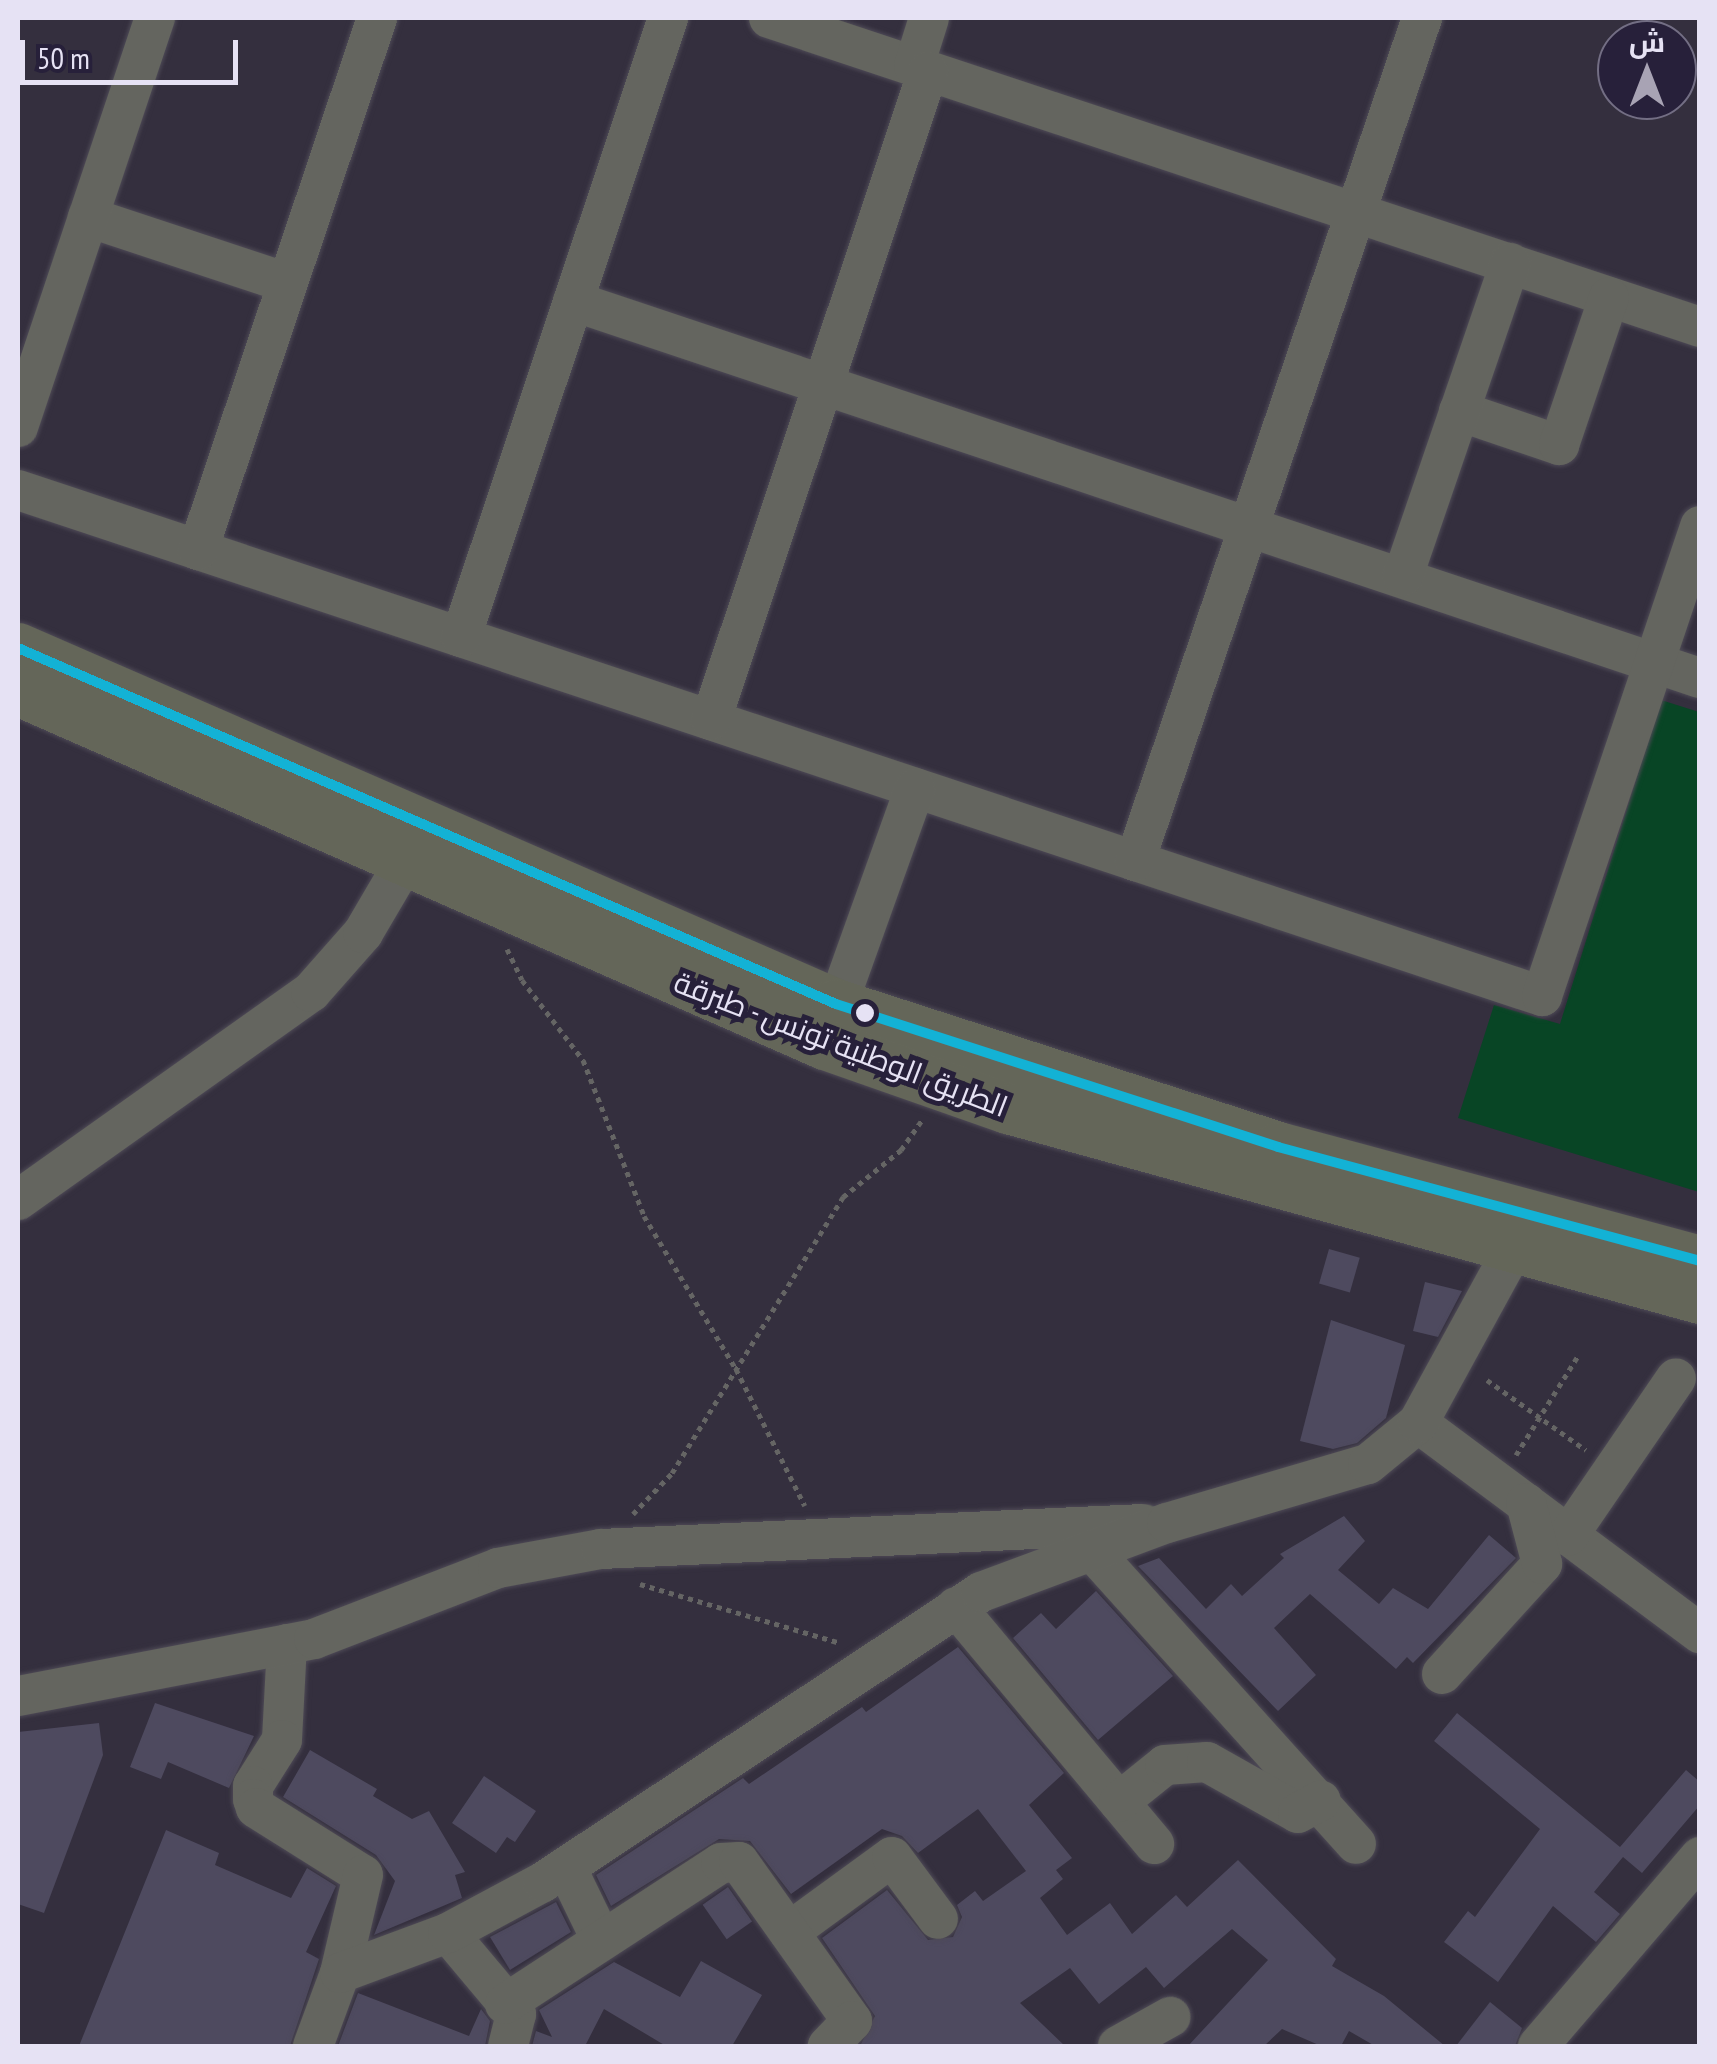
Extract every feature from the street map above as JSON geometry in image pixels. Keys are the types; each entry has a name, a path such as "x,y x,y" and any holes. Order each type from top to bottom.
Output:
{"main road":[{"name":"الطريق الوطنية تونس - طبرقة","path":"18,648 830,1024 946,1087 1512,1251 1700,1298"},
{"name":"الطريق الوطنية تونس - طبرقة","path":"18,691 498,904 830,1024 1700,1261"}],"street":[{"path":"18,427 155,18"},
{"path":"198,550 377,18"},
{"path":"460,637 668,18"},
{"path":"769,18 1700,326"},
{"path":"711,720 823,384 921,68 928,18"},
{"path":"1135,861 1422,18"},
{"path":"88,217 288,284"},
{"path":"1404,576 1510,263"},
{"path":"1459,411 1559,445 1609,296"},
{"path":"573,301 1700,678"},
{"path":"18,490 1542,996 1700,526"},
{"path":"830,1024 915,788"},
{"path":"18,1200 311,992 363,933 404,864"},
{"path":"340,1973 448,1933 566,1867 981,1592 1095,1554 1167,1523 1368,1464 1418,1423 1512,1251"},
{"path":"1568,1536 1676,1378"},
{"path":"1418,1423 1700,1633"},
{"path":"1442,1674 1542,1564 1513,1493"},
{"path":"18,1696 287,1644 498,1568 601,1549 1167,1523"},
{"path":"1095,1554 1356,1844"},
{"path":"956,1607 1154,1844"},
{"path":"287,1644 282,1740 253,1786 253,1799 256,1808 363,1876 340,1973 313,2046"},
{"path":"1119,1802 1165,1765 1207,1762 1298,1813 1320,1800"},
{"path":"788,1932 892,1857 938,1919"},
{"path":"1538,2046 1700,1857"},
{"path":"505,2004 601,1938 732,1861 739,1862 852,2022 828,2046"},
{"path":"566,1867 601,1938"},
{"path":"448,1933 519,2022 508,2046"},
{"path":"1118,2046 1170,2017"}],"path":[{"path":"498,904 500,934 522,980 583,1060 644,1216 736,1369 822,1539"},
{"path":"886,1658 632,1582 601,1549 672,1473 844,1197 901,1150 946,1087"},
{"path":"1513,1493 1540,1416 1579,1354"},
{"path":"1487,1380 1600,1461"}],"green space":[{"path":"1661,700 1699,712 1699,1192 1458,1118 1494,1005 1560,1024"}],"building":[{"path":"1329,1249 1360,1258 1350,1292 1319,1284"},
{"path":"1425,1282 1462,1291 1438,1337 1413,1331"},
{"path":"1331,1320 1405,1345 1386,1418 1357,1443 1333,1449 1300,1441"},
{"path":"1344,1516 1365,1541 1338,1570 1379,1604 1393,1588 1428,1609 1489,1535 1516,1558 1413,1663 1407,1657 1396,1669 1310,1594 1274,1628 1316,1675 1278,1711 1138,1566 1159,1558 1206,1609 1231,1584 1242,1596 1284,1558 1280,1554"},
{"path":"1096,1591 1173,1676 1098,1740 1013,1638 1041,1613 1056,1629"},
{"path":"958,1647 1064,1773 1029,1805 1072,1858 1056,1870 1063,1879 1040,1898 1067,1935 1110,1903 1132,1934 1176,1895 1187,1907 1238,1860 1336,1959 1332,1966 1384,1996 1445,2046 1375,2046 1349,2031 1341,2046 1321,2046 1282,2029 1264,2046 1188,2046 1268,1960 1232,1929 1164,1988 1146,1967 1099,2004 1070,1968 1020,2003 1065,2046 860,2046 875,2016 822,1938 887,1890 928,1940 953,1937 962,1917 957,1905 975,1891 983,1901 1026,1871 978,1809 918,1853 902,1836 882,1829 791,1894 750,1841 719,1839 611,1906 596,1875 743,1778 749,1784 862,1707 866,1712"},
{"path":"155,1703 254,1736 229,1788 168,1762 161,1779 130,1767"},
{"path":"1457,1713 1620,1847 1686,1770 1700,1782 1700,1805 1642,1873 1623,1857 1594,1892 1620,1914 1596,1942 1553,1906 1498,1982 1444,1942 1468,1911 1475,1917 1540,1829 1434,1741"},
{"path":"99,1723 103,1755 44,1913 18,1904 18,1732"},
{"path":"310,1750 377,1789 373,1796 412,1819 429,1811 465,1872 455,1875 462,1898 374,1935 395,1881 376,1855 283,1797"},
{"path":"484,1776 536,1811 515,1842 507,1837 496,1853 452,1823"},
{"path":"166,1830 219,1853 215,1865 291,1898 307,1868 336,1886 306,1952 319,1959 290,2046 79,2046"},
{"path":"728,1887 752,1921 727,1939 703,1905"},
{"path":"556,1902 571,1932 510,1970 490,1937"},
{"path":"701,1961 762,1995 732,2046 666,2046 604,2009 585,2046 532,2046 536,2031 552,2037 539,2010 614,1962 680,1997"},
{"path":"358,1993 469,2036 481,2009 490,2021 485,2046 338,2046"},
{"path":"1490,2002 1522,2028 1515,2046 1456,2046"}],"transit line":[{"path":"18,648 836,1004 1278,1147 1700,1261"}]}
